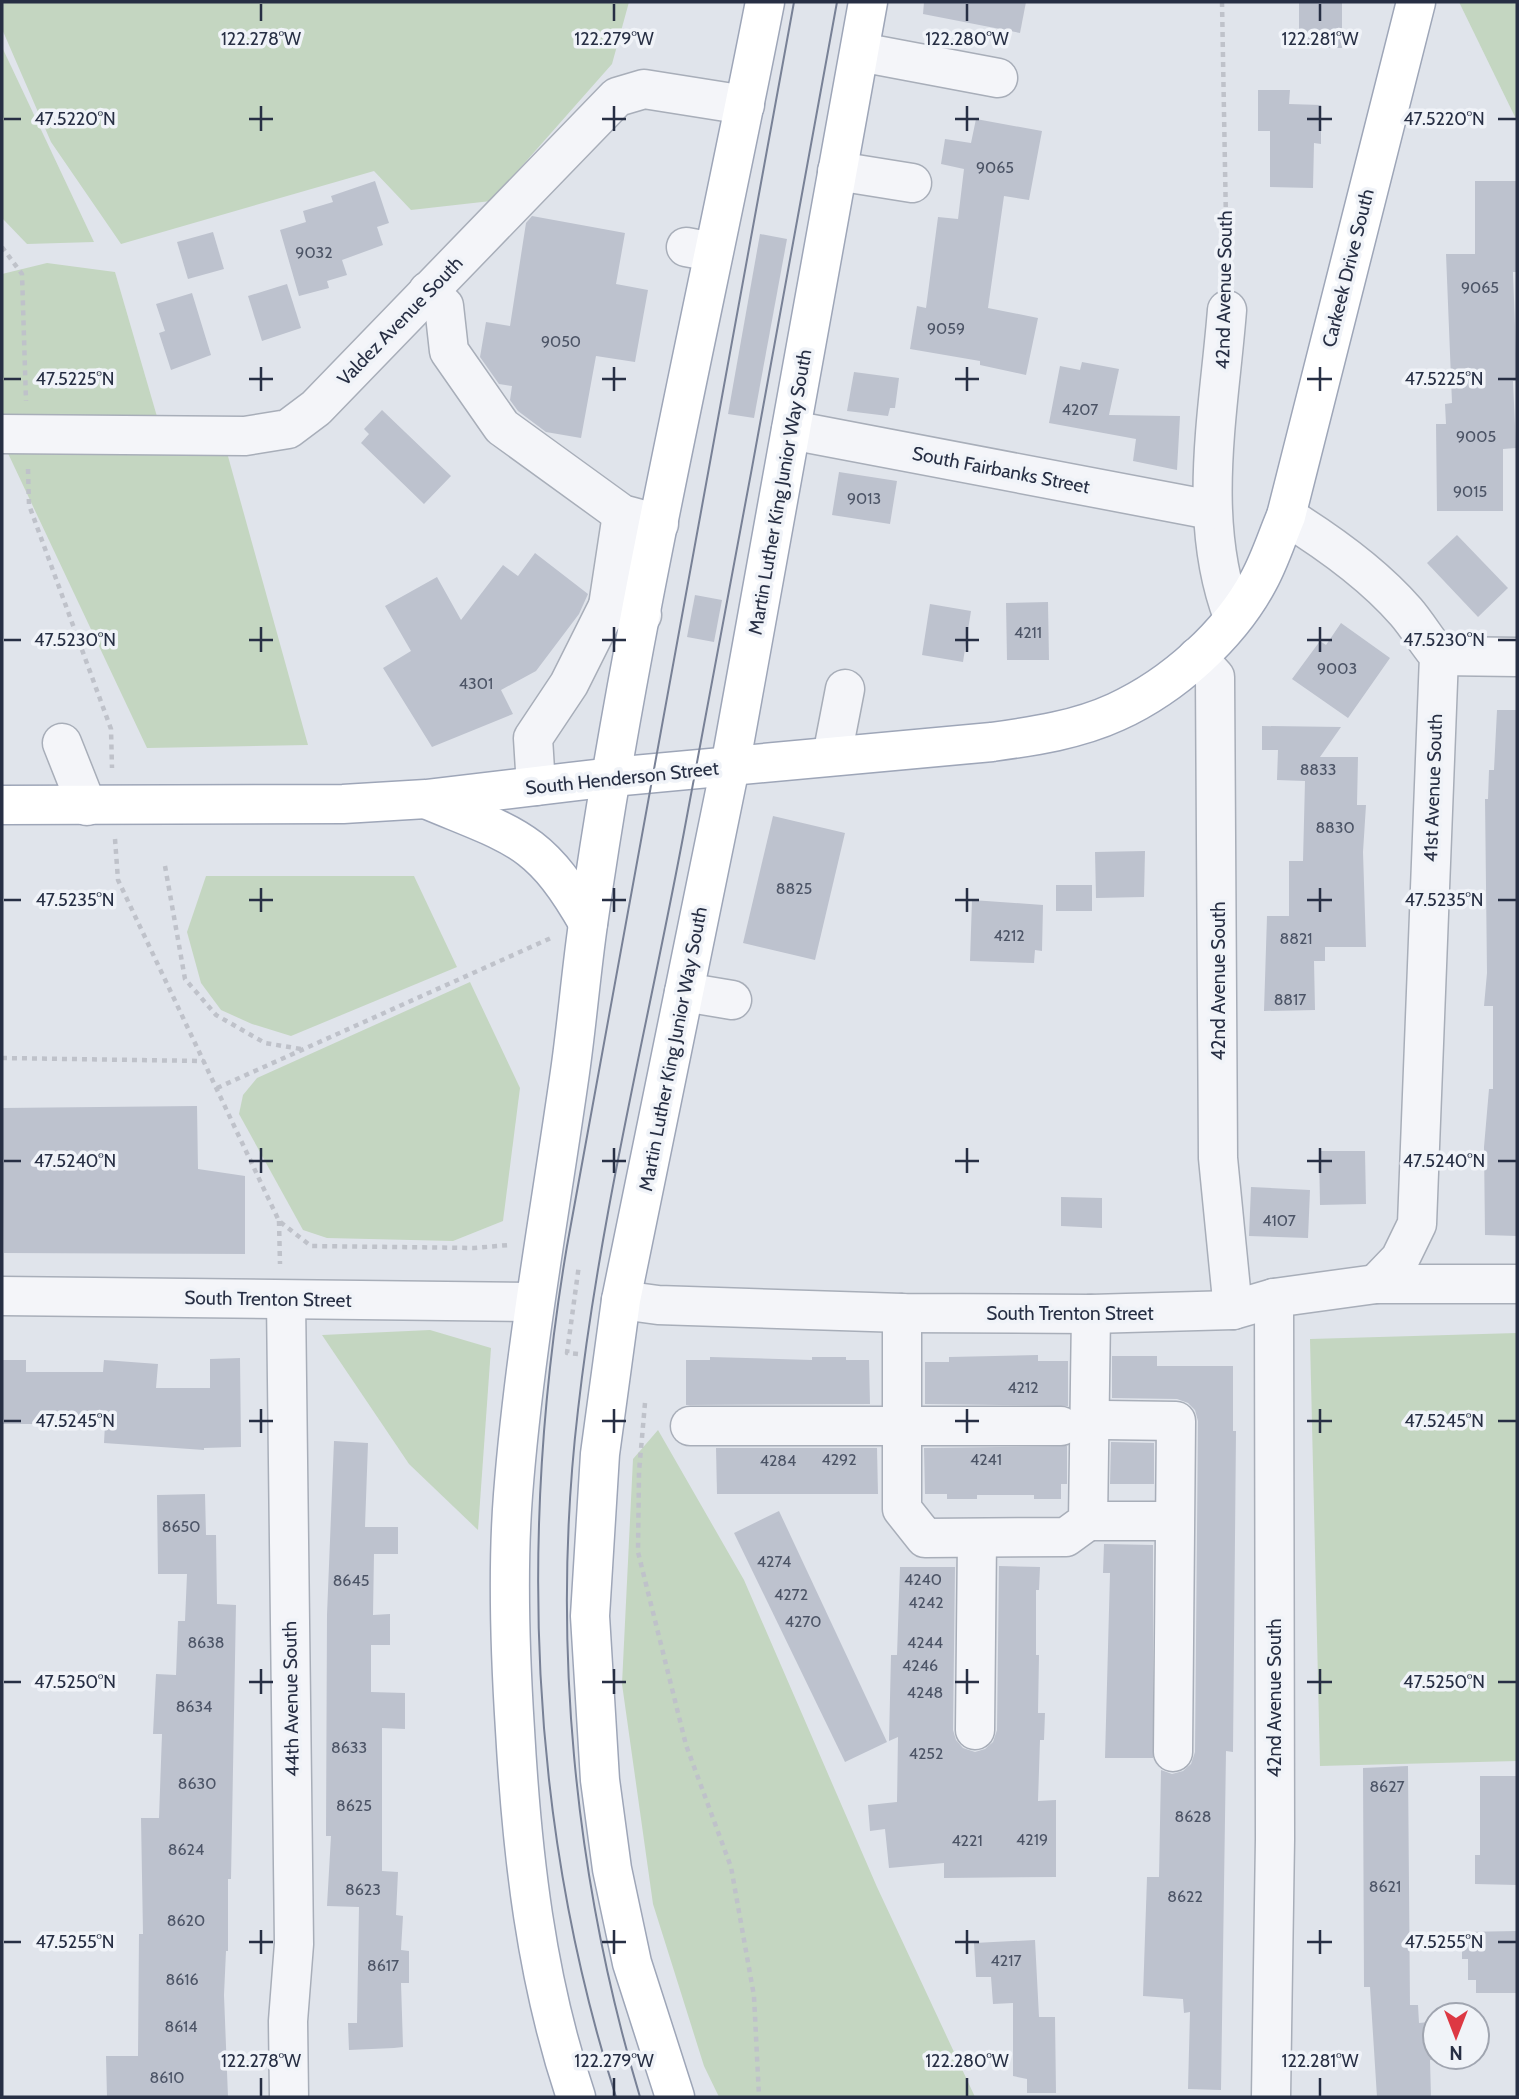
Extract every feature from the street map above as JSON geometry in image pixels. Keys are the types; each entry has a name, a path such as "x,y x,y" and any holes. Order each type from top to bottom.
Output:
{"main road":[{"path":"576,2097 544,1979 529,1890 519,1799 510,1646 513,1498 534,1302 570,1069 588,923 612,777 625,610 659,524 699,249 745,104 765,2"},
{"name":"Martin Luther King Junior Way South","path":"675,2097 632,1963 620,1909 600,1780 590,1616 600,1454 621,1300 730,767 868,2"},
{"name":"Carkeek Drive South","path":"1215,638 1259,580 1286,516 1416,2"},
{"name":"South Henderson Street","path":"2,805 343,804 426,799 612,777 1047,734 1117,712 1160,685 1215,638"},
{"path":"426,799 528,844 567,886 588,923"}],"street":[{"path":"860,52 998,78"},
{"name":"Valdez Avenue South","path":"14,434 245,436 288,429 316,408 617,97 643,89 745,104"},
{"path":"837,171 912,183"},
{"path":"428,291 444,306 449,352 502,427 622,514 659,524"},
{"name":"42nd Avenue South","path":"1227,310 1211,510 1223,589 1215,638 1214,677 1218,1158 1233,1310"},
{"name":"South Fairbanks Street","path":"791,430 1211,510"},
{"path":"536,786 533,738 569,684 625,610 622,514"},
{"path":"1286,516 1317,535 1375,582 1406,612 1439,656 1517,657"},
{"name":"41st Avenue South","path":"1376,1284 1400,1259 1417,1224 1439,656"},
{"path":"832,756 845,689"},
{"path":"62,743 87,806"},
{"path":"684,992 732,1000"},
{"name":"South Trenton Street","path":"621,1300 658,1305 902,1313 1091,1314 1233,1310 1273,1298 1376,1284 1517,1284"},
{"name":"South Trenton Street","path":"2,1296 534,1302"},
{"name":"42nd Avenue South","path":"1271,2097 1275,1839 1273,1298"},
{"name":"44th Avenue South","path":"286,1300 294,1944 288,2021 289,2097"},
{"path":"902,1313 902,1509 925,1538 1066,1537 1088,1521 1174,1521"},
{"path":"1088,1521 1091,1314"},
{"path":"1104,1420 1177,1421 1173,1752"},
{"path":"691,1426 1061,1426"},
{"path":"975,1730 977,1539"}],"path":[{"name":"42nd Avenue South","path":"1222,2 1227,310"},
{"path":"2,247 22,274 14,434 29,505 111,729 111,757"},
{"path":"165,866 186,979 216,1015 265,1043 303,1050"},
{"path":"217,1088 551,937"},
{"path":"2,1058 204,1061"},
{"path":"279,1221 279,1259"}],"green space":[{"path":"2,2 629,2 612,64 491,201 411,210 374,171 121,244 51,142 2,29"},
{"path":"1459,2 1517,2 1517,121"},
{"path":"2,47 94,242 27,244 2,218"},
{"path":"47,263 115,272 158,420 2,420 2,274"},
{"path":"5,447 226,449 308,745 147,748"},
{"path":"206,876 414,876 457,967 291,1036 252,1024 221,1010 201,983 187,932"},
{"path":"470,982 520,1088 503,1221 453,1241 327,1238 303,1230 239,1114 243,1095 257,1078"},
{"path":"430,1330 491,1348 478,1530 409,1464 322,1335"},
{"path":"1517,1333 1517,1761 1320,1766 1310,1339"},
{"path":"658,1430 744,1580 877,1887 975,2097 719,2097 704,2066 653,1904 622,1684 633,1459"}],"building":[{"path":"924,2 1026,2 1020,33 923,14"},
{"path":"1299,2 1342,2 1342,48 1299,48"},
{"path":"1258,90 1290,90 1289,104 1321,105 1321,144 1314,143 1313,188 1270,187 1270,131 1258,131"},
{"path":"976,119 1042,131 1029,200 1004,196 988,308 1038,318 1026,375 980,365 980,361 910,349 917,306 926,308 938,217 958,219 964,169 941,164 945,139 971,143"},
{"path":"375,181 389,223 377,227 383,245 342,260 347,275 327,281 329,288 299,296 280,230 306,222 303,211 333,202 331,196"},
{"path":"1475,181 1517,181 1517,272 1513,272 1517,381 1513,381 1516,448 1503,449 1503,511 1437,511 1436,424 1446,424 1445,404 1452,403 1446,254 1475,254"},
{"path":"532,216 625,233 616,284 648,290 635,362 596,356 581,438 546,432 518,411 510,400 512,386 499,384 480,357 486,322 510,326 526,223"},
{"path":"213,232 224,269 188,279 177,242"},
{"path":"760,234 787,239 754,418 728,414"},
{"path":"287,284 301,328 262,341 248,296"},
{"path":"192,293 211,355 171,370 159,333 165,331 156,304"},
{"path":"1082,362 1119,369 1109,415 1180,416 1177,470 1133,461 1136,439 1049,423 1060,366 1080,370"},
{"path":"854,372 899,378 895,408 890,408 888,416 847,411"},
{"path":"382,410 451,476 424,504 361,443 369,434 364,429"},
{"path":"839,472 897,481 890,524 832,515"},
{"path":"1457,535 1508,588 1478,617 1427,563"},
{"path":"535,553 588,594 579,614 536,671 501,690 513,714 432,747 383,668 411,651 385,606 437,577 461,620 503,565 518,576"},
{"path":"695,595 722,600 714,642 687,637"},
{"path":"1048,602 1049,660 1007,660 1006,603"},
{"path":"930,604 971,611 963,662 922,655"},
{"path":"1341,623 1390,658 1348,718 1292,679 1320,641 1326,645"},
{"path":"1497,710 1517,710 1517,1236 1485,1235 1484,1147 1489,1089 1493,1089 1493,1006 1484,1006 1487,973 1485,799 1488,799 1489,770 1494,770"},
{"path":"1262,726 1341,727 1320,757 1358,757 1357,805 1366,805 1363,852 1366,947 1325,947 1325,961 1314,961 1315,1010 1264,1011 1267,916 1289,916 1289,861 1303,861 1305,781 1277,780 1278,750 1262,750"},
{"path":"773,816 845,833 815,960 743,943"},
{"path":"1145,851 1144,897 1096,898 1095,852"},
{"path":"1056,885 1092,885 1092,911 1056,911"},
{"path":"972,900 1043,905 1042,951 1035,950 1034,963 970,961"},
{"path":"197,1106 198,1169 245,1176 245,1254 4,1253 2,1108"},
{"path":"1319,1151 1365,1151 1366,1204 1320,1205"},
{"path":"1251,1187 1310,1190 1308,1238 1249,1236"},
{"path":"1061,1197 1102,1198 1102,1228 1061,1226"},
{"path":"1038,1355 1038,1361 1068,1361 1068,1406 925,1404 925,1362 949,1362 949,1357"},
{"path":"1112,1356 1157,1356 1157,1366 1233,1366 1233,1431 1236,1431 1233,1752 1226,1751 1221,2090 1188,2089 1190,2012 1184,2013 1183,1999 1143,1996 1147,1877 1159,1877 1161,1770 1172,1774 1183,1771 1191,1764 1195,1752 1198,1421 1195,1410 1188,1403 1177,1399 1112,1398"},
{"path":"710,1357 812,1360 812,1357 846,1357 846,1360 869,1360 870,1404 686,1405 686,1360 710,1360"},
{"path":"240,1358 241,1447 204,1450 104,1443 105,1424 2,1424 2,1360 26,1360 26,1372 103,1372 104,1360 158,1364 156,1388 210,1388 210,1359"},
{"path":"334,1441 368,1443 365,1527 398,1527 398,1554 374,1554 373,1615 390,1614 390,1645 371,1645 371,1692 405,1693 405,1729 382,1728 382,1871 398,1872 396,1915 403,1916 401,1950 409,1951 409,1983 401,1983 403,2047 394,2048 349,2050 348,2023 357,2023 359,1907 327,1906 331,1836 326,1836 327,1615"},
{"path":"1111,1442 1154,1443 1154,1484 1110,1484"},
{"path":"1067,1446 1067,1484 1061,1484 1061,1499 1034,1499 1034,1495 977,1495 977,1499 947,1499 947,1494 925,1494 924,1448"},
{"path":"716,1448 877,1448 878,1494 717,1494"},
{"path":"205,1494 206,1535 216,1535 217,1604 236,1605 231,1879 228,1879 228,1951 224,1995 228,2097 107,2097 106,2056 138,2056 139,1934 143,1934 141,1818 159,1818 162,1734 153,1734 156,1674 176,1675 178,1621 185,1621 187,1574 158,1574 157,1495"},
{"path":"779,1511 887,1742 845,1762 734,1533"},
{"path":"1104,1544 1153,1545 1153,1758 1105,1758 1110,1573 1103,1573"},
{"path":"999,1566 1040,1567 1039,1590 1036,1590 1036,1655 1039,1655 1038,1713 1045,1713 1044,1740 1040,1740 1038,1801 1056,1800 1056,1877 944,1878 944,1863 889,1868 885,1829 870,1831 868,1805 897,1802 898,1737 889,1741 891,1655 897,1655 900,1567 955,1567 953,1730 956,1740 963,1748 975,1752 985,1749 993,1742 997,1730"},
{"path":"1408,1766 1410,2005 1418,2005 1421,2023 1421,2071 1430,2071 1431,2097 1377,2097 1370,1987 1364,1987 1363,1768"},
{"path":"1480,1776 1517,1776 1517,1885 1475,1884 1475,1855 1480,1855"},
{"path":"1517,1931 1517,1993 1476,1993 1476,1980 1468,1980 1468,1959 1462,1959 1462,1932"},
{"path":"1035,1940 1039,2017 1055,2017 1056,2093 1027,2093 1027,2079 1013,2076 1013,2003 993,2004 991,1977 976,1977 974,1943"}],"tram line":[{"path":"616,2097 587,1993 564,1888 549,1781 540,1674 538,1567 542,1460 552,1353 567,1246 794,2"},
{"path":"640,2097 617,2014 599,1929 584,1843 574,1757 568,1670 567,1583 570,1496 578,1410 587,1337 612,1192 704,728 837,2"}]}
